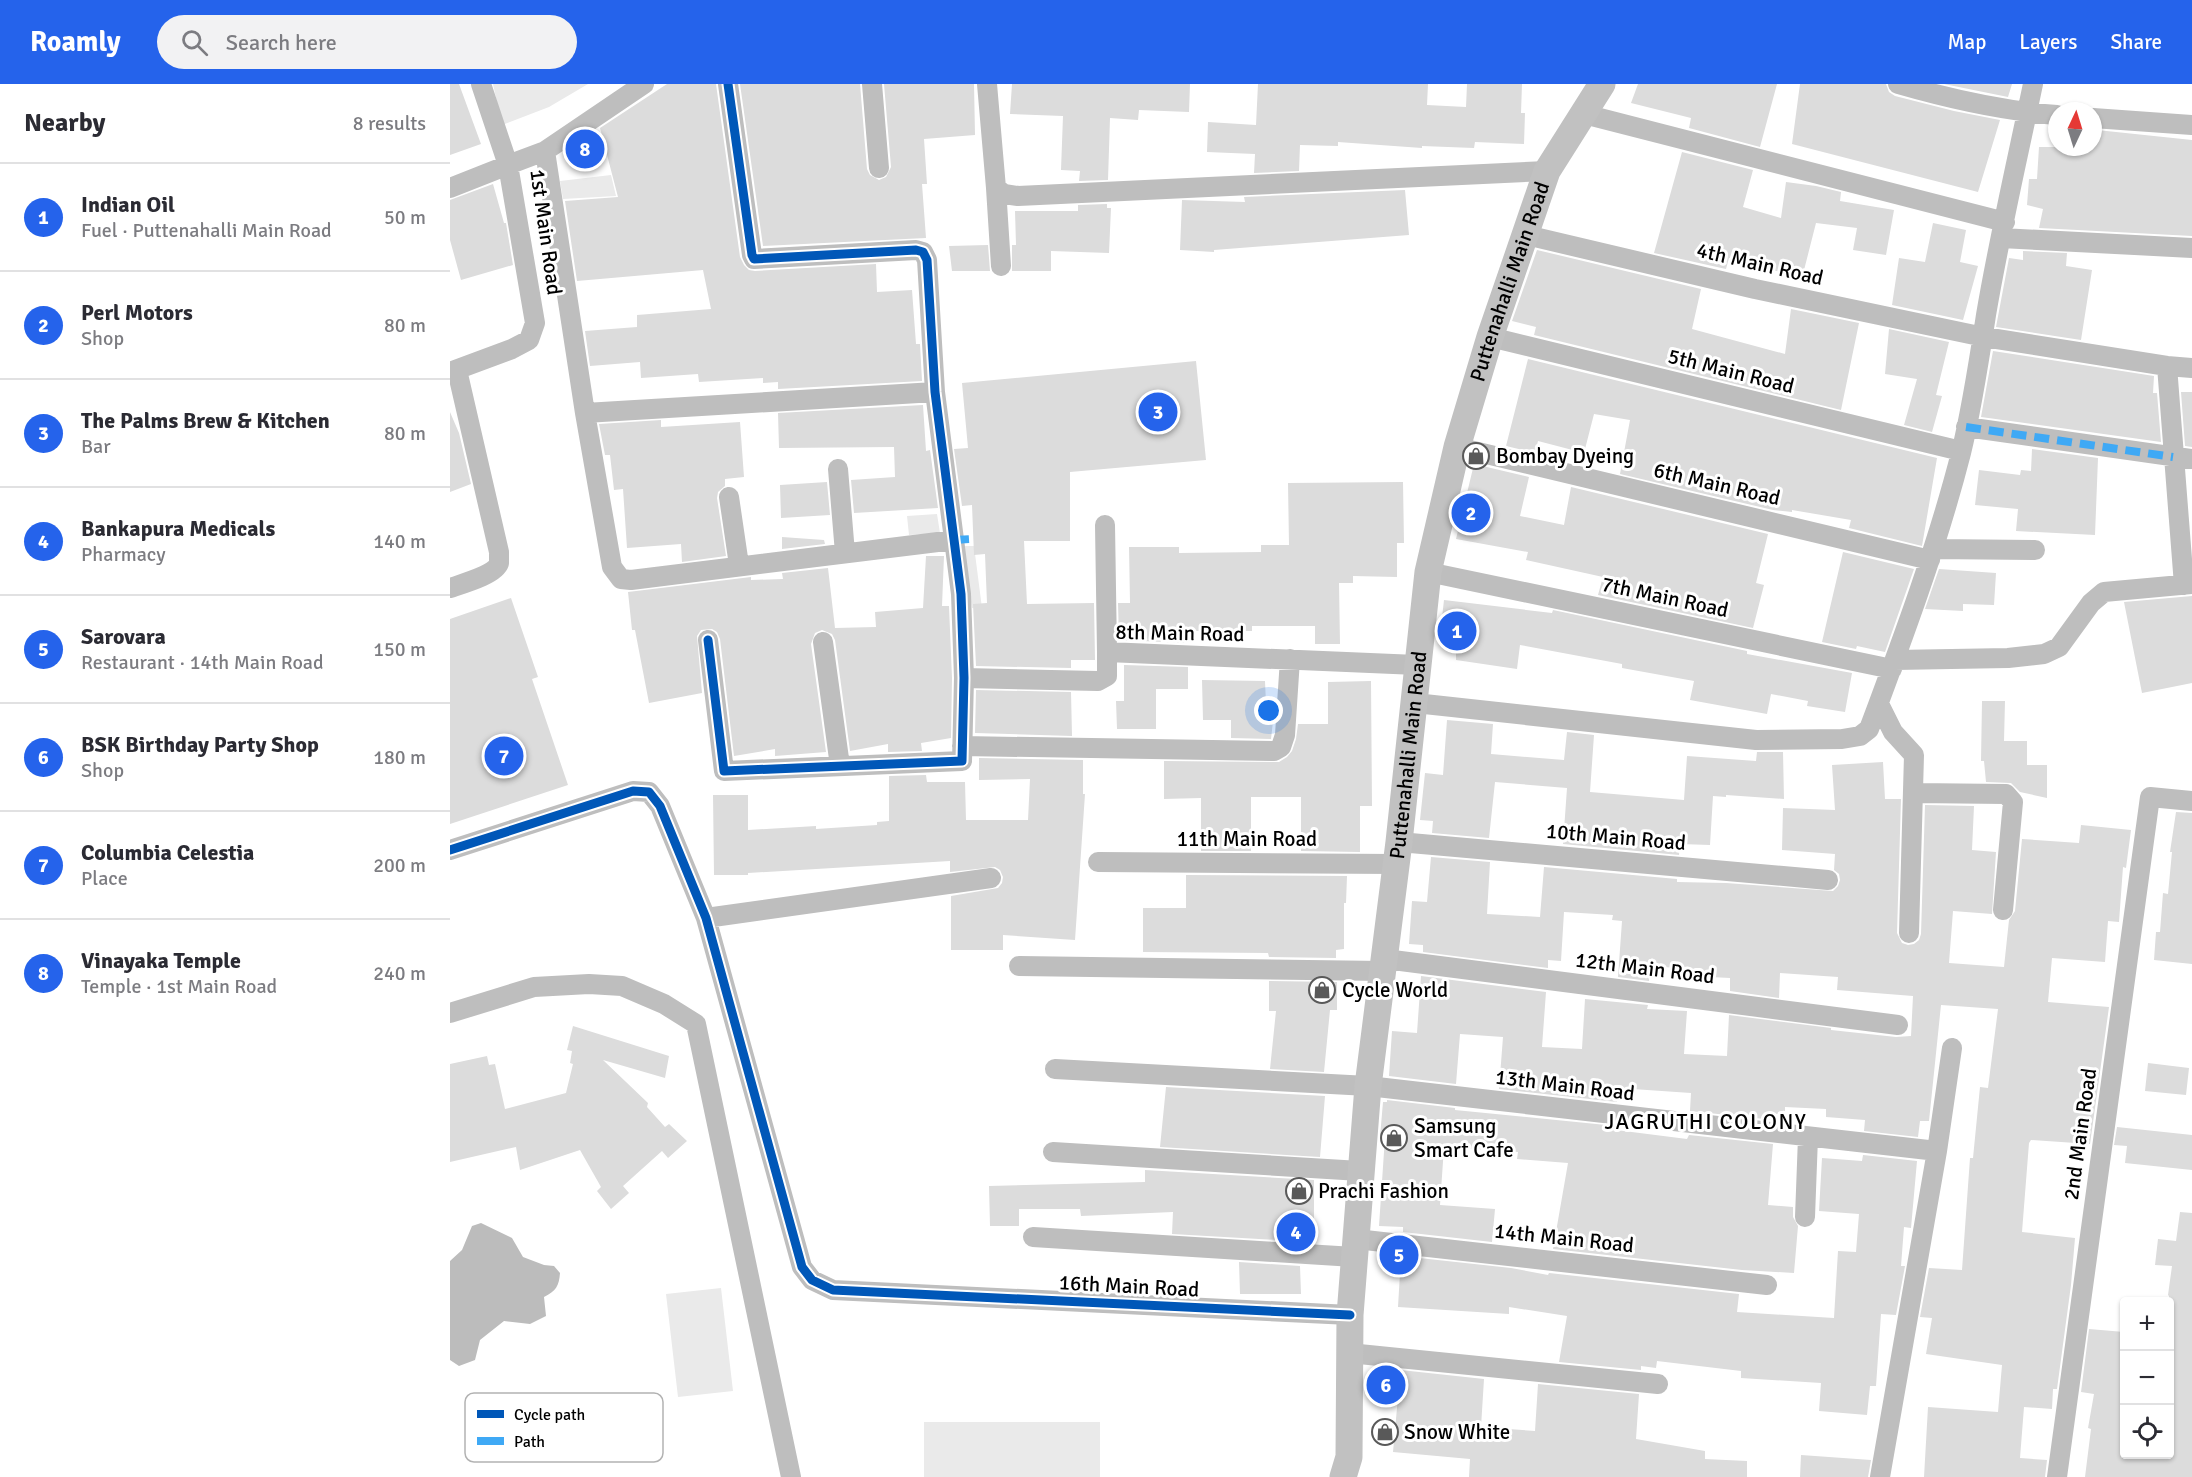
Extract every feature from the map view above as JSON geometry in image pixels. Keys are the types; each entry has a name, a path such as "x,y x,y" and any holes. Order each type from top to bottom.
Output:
{"main road":[{"name":"Puttenahalli Main Road","path":"1350,1470 1348,1353 1360,1172 1368,1086 1415,703 1428,572 1457,447 1490,337 1547,171 1602,84"}],"street":[{"path":"450,188 508,165 481,84"},
{"name":"1st Main Road","path":"453,371 512,349 529,340 535,323 508,165 545,151 644,84"},
{"path":"708,640 724,771 962,761 964,678 961,594 935,392 927,260 923,252 916,250 759,260 752,255 728,84"},
{"path":"872,84 879,168"},
{"path":"987,84 1000,266"},
{"path":"1898,84 1946,98 2048,114"},
{"path":"1415,703 1756,740 1842,739 1860,736 1869,729 1932,554 1961,451 2033,84"},
{"path":"1584,114 2003,230 2192,248"},
{"path":"2102,119 2192,125"},
{"path":"545,151 585,413 612,567 621,579 631,580 954,540"},
{"path":"996,188 1004,194 1018,196 1547,171"},
{"name":"4th Main Road","path":"1526,235 1755,289 1984,338 2192,368"},
{"name":"5th Main Road","path":"1490,337 1961,451"},
{"path":"2167,366 2183,458 2188,584"},
{"path":"450,588 486,575 495,569 499,562 499,552 456,398 453,371"},
{"path":"585,413 935,392"},
{"path":"1965,428 2183,458"},
{"name":"6th Main Road","path":"1457,447 1932,554 2035,550"},
{"path":"838,469 845,553"},
{"path":"729,497 739,566"},
{"path":"1105,525 1107,652"},
{"name":"7th Main Road","path":"1428,572 1894,664 2044,654 2059,647 2091,603 2104,592 2188,584"},
{"path":"823,642 840,766"},
{"name":"8th Main Road","path":"964,678 1098,681 1107,676 1107,652 1418,665"},
{"path":"963,746 1274,751 1281,747 1285,735 1290,659"},
{"path":"1879,704 1893,732 1914,755 1908,933"},
{"name":"16th Main Road","path":"450,850 633,791 649,792 660,806 706,918 802,1267 812,1280 833,1290 1350,1315"},
{"path":"1914,794 2006,795 2013,802 2003,910"},
{"name":"2nd Main Road","path":"2057,1477 2150,797 2192,801"},
{"name":"11th Main Road","path":"1098,862 1398,853"},
{"name":"10th Main Road","path":"1398,853 1828,880"},
{"path":"706,918 991,878"},
{"name":"12th Main Road","path":"1019,966 1384,965 1898,1025"},
{"path":"450,1013 534,987 589,984 621,986 664,1004 696,1024 791,1477"},
{"path":"1880,1477 1952,1048"},
{"name":"13th Main Road","path":"1055,1069 1368,1086 1936,1151"},
{"path":"1805,1217 1808,1137"},
{"path":"1053,1152 1360,1172"},
{"name":"14th Main Road","path":"1033,1237 1355,1248 1767,1285"},
{"path":"1348,1353 1658,1384"}],"shaded area":[{"path":"493,84 588,84 549,107 502,125"},
{"path":"611,175 616,196 563,199 560,181"},
{"path":"937,514 940,533 909,535 907,516"},
{"path":"962,546 974,546 982,608 972,608"},
{"path":"481,1223 512,1238 523,1257 544,1265 554,1266 560,1273 560,1278 556,1288 544,1297 546,1316 530,1324 504,1321 480,1340 475,1360 459,1366 450,1360 450,1261 462,1250 472,1226"},
{"path":"721,1288 733,1391 678,1397 666,1294"},
{"path":"924,1422 1100,1422 1100,1477 924,1477"}],"building":[{"path":"450,84 459,84 481,144 450,155"},
{"path":"667,84 716,84 740,257 744,265 749,270 755,271 876,264 877,292 912,290 916,344 920,344 922,381 778,389 778,382 763,383 763,378 699,382 698,374 641,378 640,362 590,366 585,331 637,327 637,315 711,309 703,270 577,281 565,201 618,197 600,128"},
{"path":"740,84 860,84 867,169 870,175 879,180 886,177 891,167 884,84 974,84 975,135 924,139 927,184 922,184 926,238 763,246"},
{"path":"1012,84 1190,84 1189,112 1139,110 1138,120 1110,118 1108,180 1079,181 1080,171 1061,170 1063,116 1010,114"},
{"path":"1258,84 1428,84 1427,105 1466,107 1467,84 1522,84 1521,113 1525,113 1524,144 1475,142 1474,148 1422,146 1422,148 1338,142 1338,146 1300,145 1299,171 1254,173 1255,154 1207,152 1208,122 1256,125"},
{"path":"1638,84 1777,84 1760,147 1689,128 1691,118 1631,103"},
{"path":"1800,84 1886,84 1889,92 1895,96 2000,120 1978,192 1792,144"},
{"path":"1944,84 2012,84 2008,97"},
{"path":"2102,131 2192,140 2192,236 2039,228 2043,209 2027,205 2029,179 2037,179 2039,147 2048,147 2048,156 2102,156"},
{"path":"1682,152 1753,170 1743,207 1781,218 1786,182 1841,192 1840,201 1894,210 1886,255 1853,250 1857,228 1816,223 1802,278 1729,258 1726,269 1654,253"},
{"path":"493,184 504,223 506,223 513,265 461,280 450,240 450,200"},
{"path":"1405,190 1409,235 1214,250 1214,252 1180,250 1182,200 1245,202 1244,197"},
{"path":"1107,204 1107,208 1111,208 1109,253 1051,251 1051,271 1012,271 1012,245 1016,245 1015,211 1078,211 1078,205"},
{"path":"1933,223 1966,230 1960,262 1978,266 1963,320 1892,305 1899,258 1925,262"},
{"path":"988,245 990,271 952,271 949,246"},
{"path":"1537,250 1701,289 1692,329 1785,354 1791,309 1859,323 1841,410 1534,335 1536,327 1512,321"},
{"path":"2023,251 2067,253 2066,266 2092,270 2081,340 1996,327 2009,258 2023,260"},
{"path":"1889,329 1949,342 1936,395 1942,396 1932,432 1904,425 1917,379 1885,374"},
{"path":"1993,351 2154,376 2153,393 2157,393 2161,442 1981,417"},
{"path":"1528,359 1937,458 1922,546 1849,528 1851,520 1792,510 1792,512 1773,510 1620,474 1630,420 1594,414 1584,453 1538,441 1535,453 1506,446"},
{"path":"1196,361 1206,460 1070,472 1070,541 1024,541 1027,604 1094,603 1095,660 1071,660 1071,668 976,666 973,604 987,603 985,554 974,555 972,505 962,506 954,449 968,448 962,383"},
{"path":"2181,392 2192,392 2192,447 2185,446"},
{"path":"923,405 926,451 930,450 938,508 854,513 851,480 895,477 894,447 779,448 778,413"},
{"path":"450,412 459,433 471,484 450,492"},
{"path":"661,420 661,427 740,422 744,477 725,479 725,486 718,492 717,498 726,556 682,562 681,544 627,548 623,489 614,490 610,455 605,455 599,424"},
{"path":"2032,449 2098,458 2095,535 2016,531 2018,509 1975,505 1979,470 2020,475 2021,470 2031,471"},
{"path":"1474,464 1529,477 1520,516 1564,525 1571,487 1768,534 1756,583 1764,585 1753,628 1598,595 1603,577 1526,560 1528,552 1456,539"},
{"path":"827,482 830,515 781,518 780,485"},
{"path":"1403,482 1404,543 1397,543 1397,577 1353,576 1353,583 1339,583 1340,644 1315,644 1315,626 1252,626 1252,631 1187,631 1188,643 1119,640 1118,603 1130,603 1129,547 1179,547 1179,553 1261,552 1261,545 1289,545 1288,483"},
{"path":"782,537 824,540 825,544 782,549"},
{"path":"1843,552 1914,569 1885,652 1822,642"},
{"path":"926,556 944,556 942,606 949,606 952,678 951,738 921,743 922,751 888,752 888,744 850,751 835,640 832,634 822,630 815,633 811,644 826,752 775,756 775,749 734,756 720,639 717,632 712,629 701,630 697,636 702,693 649,703 635,630 632,630 628,592 751,577 751,580 783,579 782,573 828,568 835,628 876,627 875,612 923,608"},
{"path":"1939,569 1996,573 1994,605 1963,604 1963,611 1925,609"},
{"path":"2192,596 2192,683 2142,693 2124,602"},
{"path":"511,598 538,677 532,679 568,785 450,824 450,619"},
{"path":"1444,600 1552,613 1553,610 1747,651 1747,654 1852,673 1845,712 1807,706 1808,701 1771,694 1767,714 1690,700 1694,681 1622,668 1622,664 1520,645 1517,669 1456,660 1456,644 1439,644"},
{"path":"1124,665 1188,667 1188,689 1156,689 1156,729 1117,729 1116,701 1124,701"},
{"path":"1202,680 1265,681 1266,704 1275,703 1271,739 1231,738 1231,720 1203,720"},
{"path":"1371,681 1372,806 1360,806 1360,852 1301,851 1301,797 1251,797 1251,851 1201,851 1201,798 1164,799 1164,761 1279,762 1292,751 1298,724 1328,724 1328,682"},
{"path":"976,690 1071,692 1072,736 975,733"},
{"path":"1982,701 2005,701 2004,741 2027,741 2027,765 2047,765 2047,798 2020,792 2011,783 1986,782 1984,761 1981,761"},
{"path":"1447,720 1493,724 1491,754 1564,760 1567,732 1594,735 1590,792 1684,800 1687,756 1756,761 1757,752 1783,752 1784,799 1713,796 1710,845 1680,844 1679,855 1563,844 1567,788 1495,782 1489,838 1432,833 1433,821 1420,820 1425,773 1443,775"},
{"path":"979,758 1083,760 1083,794 1085,794 1075,940 1003,935 1003,950 951,950 951,896 998,888 1003,877 1000,870 995,867 950,872 950,861 748,873 748,875 714,875 713,795 748,795 748,830 877,825 877,822 889,821 889,776 926,775 927,782 965,782 966,820 1028,820 1030,779 979,780"},
{"path":"1883,762 1885,799 1901,799 1897,933 1902,943 1914,944 1919,940 1921,934 1925,805 1974,806 1972,850 1996,852 1992,914 1953,911 1949,963 2004,967 2009,920 2015,911 2022,839 2079,843 2081,825 2131,830 2126,868 2123,867 2119,922 2108,921 2105,962 2052,958 2048,1002 2109,1007 2090,1144 2031,1140 2029,1143 2022,1232 2075,1238 2071,1285 2057,1389 2053,1389 2052,1409 2024,1407 2020,1458 2047,1460 2045,1477 1924,1477 1928,1407 1998,1412 2002,1365 1926,1354 1932,1318 1920,1317 1929,1268 1962,1270 1970,1158 1973,1158 1980,1087 1988,1088 1998,1009 1941,1005 1929,1121 1920,1121 1918,1137 1864,1131 1865,1120 1826,1117 1826,1109 1785,1107 1785,1114 1775,1114 1774,1120 1690,1111 1691,1093 1618,1088 1617,1102 1499,1089 1503,1037 1460,1034 1456,1084 1389,1076 1392,1031 1417,1033 1421,976 1546,992 1542,1047 1582,1049 1585,999 1648,1005 1647,1009 1687,1011 1684,1054 1727,1056 1729,1015 1831,1028 1831,1030 1896,1037 1911,1036 1913,996 1837,990 1838,977 1780,973 1779,998 1730,991 1730,978 1691,976 1691,969 1650,966 1649,981 1618,977 1622,921 1612,920 1613,915 1564,912 1561,961 1548,960 1548,968 1423,952 1423,945 1409,944 1412,901 1427,902 1431,857 1490,862 1487,914 1540,917 1544,867 1677,879 1677,882 1726,883 1833,891 1840,880 1839,874 1834,870 1835,854 1782,850 1783,808 1835,810 1832,765"},
{"path":"2176,812 2192,813 2192,964 2154,960 2156,932 2160,932 2163,893 2168,894 2172,852 2170,852"},
{"path":"1186,875 1347,876 1346,903 1344,903 1344,949 1336,950 1336,958 1269,957 1268,953 1143,952 1143,908 1186,908"},
{"path":"1269,981 1337,982 1337,1010 1330,1010 1324,1072 1270,1069 1276,1011 1269,1011"},
{"path":"573,1026 669,1056 665,1078 603,1060 648,1103 647,1107 665,1127 669,1124 687,1141 668,1158 662,1151 623,1186 629,1193 611,1209 597,1191 601,1187 580,1150 520,1170 516,1147 450,1162 450,1064 487,1056 489,1065 495,1064 505,1109 566,1093 573,1064 570,1063 572,1051 567,1050"},
{"path":"2148,1063 2189,1068 2186,1095 2145,1091"},
{"path":"1166,1087 1325,1096 1320,1157 1160,1147"},
{"path":"1387,1100 1455,1108 1455,1110 1616,1126 1616,1130 1687,1139 1689,1135 1773,1144 1768,1205 1793,1207 1793,1217 1798,1226 1794,1273 1742,1270 1553,1249 1568,1163 1517,1159 1518,1152 1444,1147 1440,1205 1495,1209 1492,1242 1403,1232 1403,1227 1379,1226 1385,1137 1380,1137 1383,1102"},
{"path":"2117,1127 2192,1135 2192,1170 2125,1163 2127,1146 2114,1145"},
{"path":"1863,1155 1917,1161 1911,1228 1904,1227 1901,1266 1905,1266 1896,1315 1881,1314 1876,1386 1870,1386 1867,1415 1819,1411 1821,1383 1741,1378 1741,1371 1657,1361 1656,1368 1641,1366 1641,1370 1559,1362 1567,1316 1509,1307 1509,1314 1398,1307 1401,1256 1511,1268 1548,1275 1549,1273 1739,1294 1737,1312 1834,1318 1838,1251 1856,1252 1859,1214 1819,1211 1822,1158 1862,1161"},
{"path":"1145,1170 1314,1180 1314,1242 1172,1234 1173,1212 1081,1216 1080,1209 1019,1209 1019,1226 990,1226 989,1186 1145,1182"},
{"path":"2180,1212 2192,1213 2192,1477 2085,1477 2091,1429 2088,1428 2094,1394 2081,1392 2089,1329 2120,1332 2120,1459 2174,1459 2174,1297 2168,1295 2172,1266 2155,1265 2158,1239 2176,1241"},
{"path":"1239,1262 1300,1266 1301,1294 1240,1294"},
{"path":"1382,1368 1484,1379 1481,1427 1535,1431 1538,1384 1639,1394 1636,1439 1705,1451 1705,1459 1747,1461 1747,1477 1469,1477 1470,1459 1393,1452 1398,1397 1380,1396"},
{"path":"1801,1455 1871,1460 1868,1477 1800,1477"}],"marked path":[{"path":"1966,427 2173,457"},
{"path":"954,540 971,539"}],"cycle path":[{"path":"708,640 724,771 962,761 964,678 961,594 935,392 927,260 923,252 916,250 754,259 728,84"},
{"path":"450,850 633,791 649,792 660,806 706,918 802,1267 812,1280 833,1290 1350,1315"}],"place":[{"name":"Vinayaka Temple","path":"585,149"},
{"name":"The Palms Brew & Kitchen","path":"1158,412"},
{"name":"Bombay Dyeing","path":"1476,456"},
{"name":"Perl Motors","path":"1471,513"},
{"name":"Indian Oil","path":"1457,631"},
{"name":"Columbia Celestia","path":"504,756"},
{"name":"Cycle World","path":"1322,990"},
{"name":"Samsung Smart Cafe","path":"1394,1138"},
{"name":"Prachi Fashion","path":"1299,1191"},
{"name":"Bankapura Medicals","path":"1296,1232"},
{"name":"Sarovara","path":"1399,1255"},
{"name":"BSK Birthday Party Shop","path":"1386,1385"},
{"name":"Snow White","path":"1385,1432"}],"district":[{"name":"JAGRUTHI COLONY","path":"1706,1121"}]}
